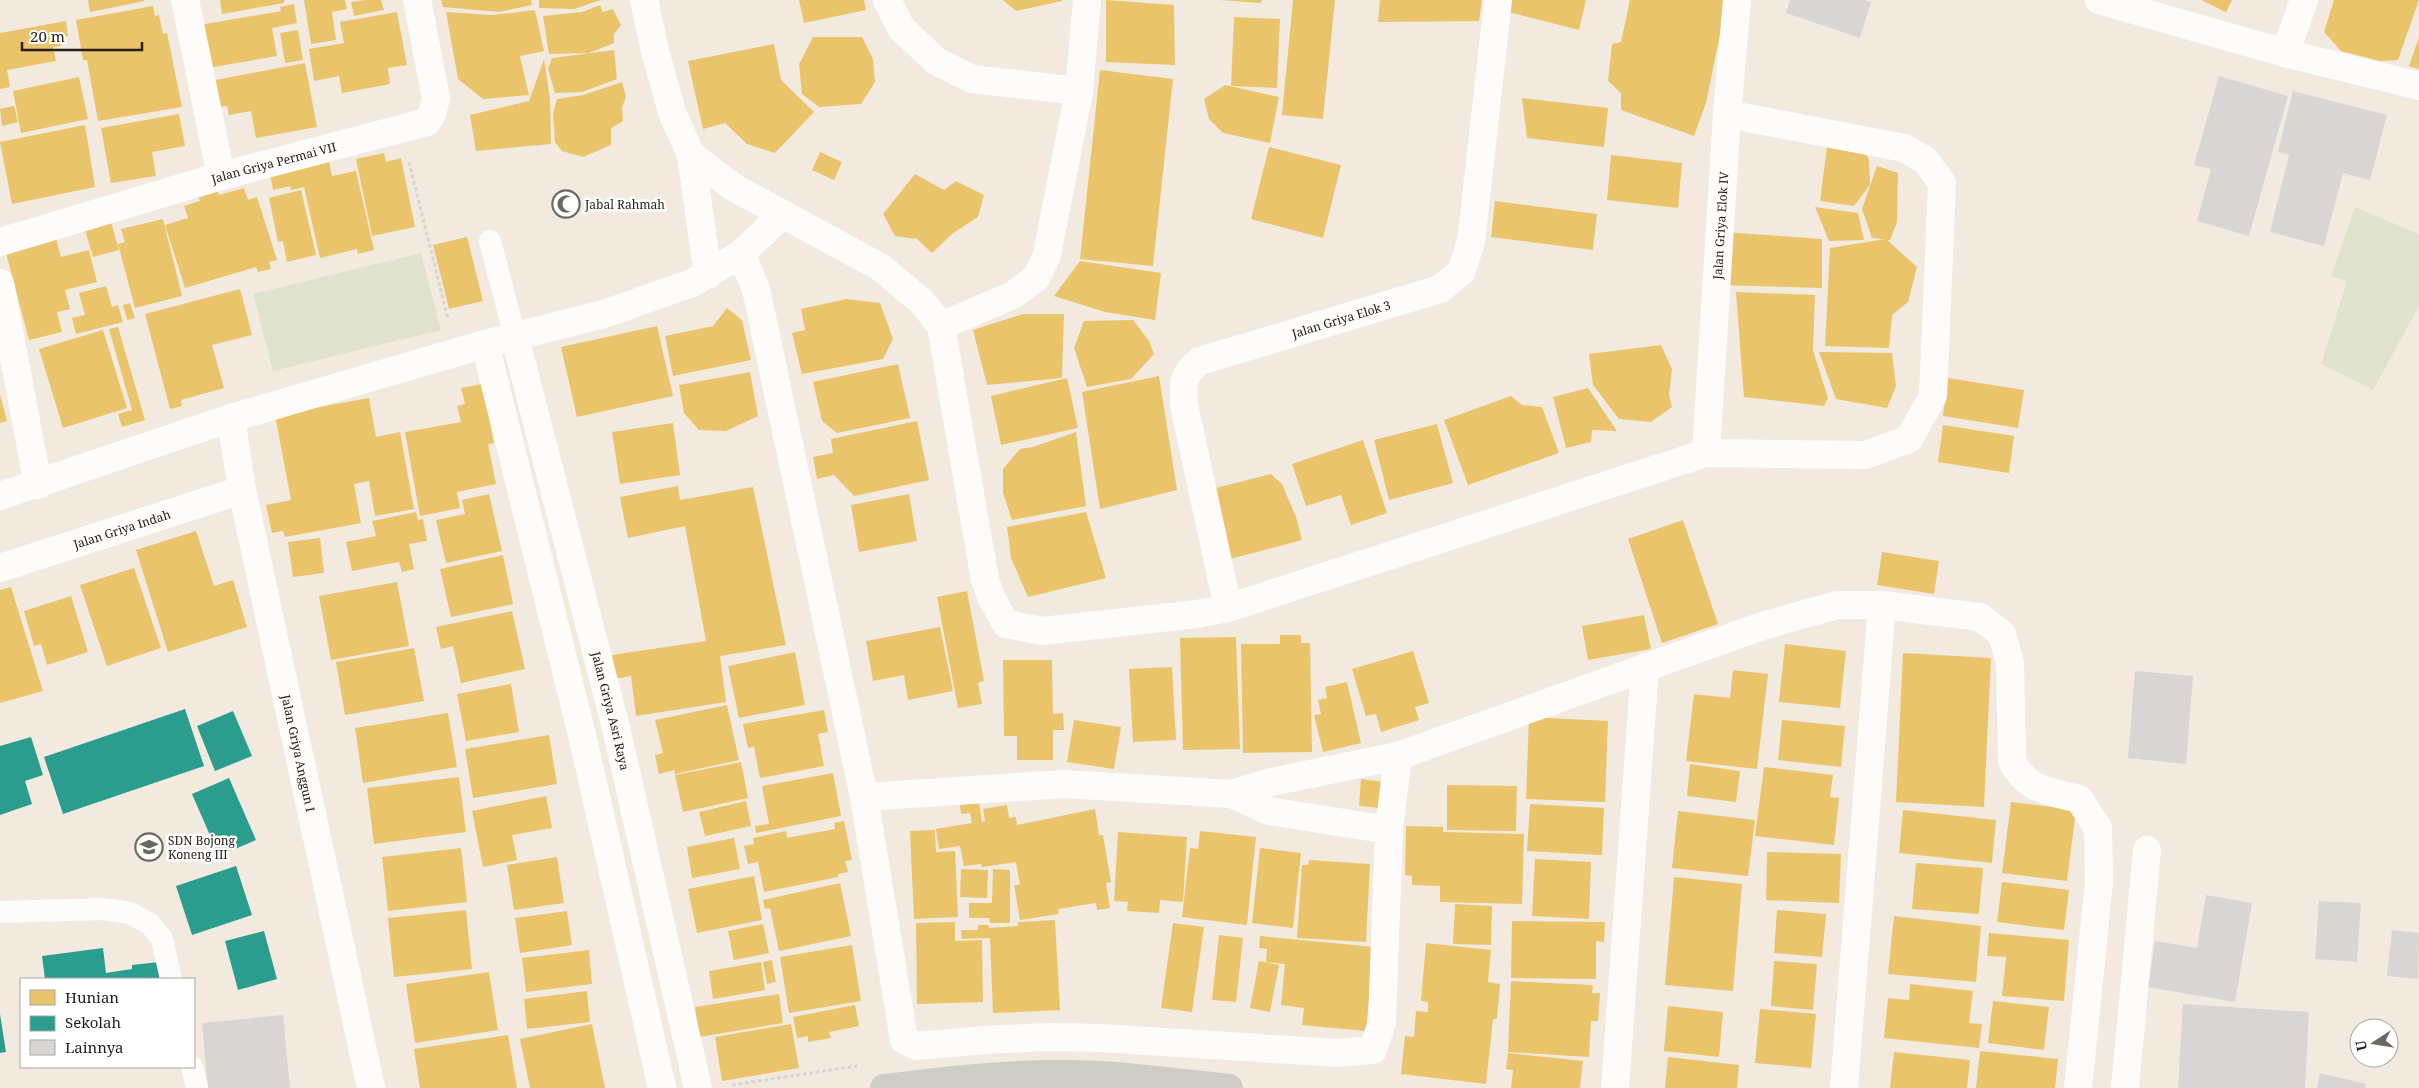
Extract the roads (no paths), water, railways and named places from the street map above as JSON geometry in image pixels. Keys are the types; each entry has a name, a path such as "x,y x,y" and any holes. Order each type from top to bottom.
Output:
{"street":[{"path":"185,0 221,176"},
{"name":"Jalan Griya Permai VII","path":"0,242 221,176 427,122 432,114 436,98 417,0"},
{"path":"644,0 655,51 672,112 691,155 708,275"},
{"path":"887,0 901,28 936,61 972,79 1079,91"},
{"path":"941,326 1013,295 1036,278 1047,256 1079,91 1087,0"},
{"name":"Jalan Griya Elok 3","path":"1228,608 1184,405 1183,380 1190,369 1200,361 1440,289 1461,272 1471,242 1498,0"},
{"name":"Jalan Griya Elok IV","path":"1706,453 1727,114 1737,0"},
{"path":"2099,0 2285,53 2419,86"},
{"path":"2285,53 2304,0"},
{"path":"691,155 733,187 880,267 922,302 941,326 985,580 992,599 1006,624 1042,631 1198,614 1228,608 1706,453 1866,454 1909,439 1932,396 1942,184 1924,160 1904,148 1727,114"},
{"path":"0,496 38,485 232,418 484,344 604,314 692,283 741,254 782,215"},
{"path":"741,254 756,289 864,797 904,1040 917,1046 1050,1036 1338,1053 1373,1050 1382,1022 1390,830 1398,756"},
{"path":"0,283 38,485"},
{"name":"Jalan Griya Asri Raya","path":"516,336 710,1087"},
{"path":"484,344 583,739 662,1088"},
{"name":"Jalan Griya Anggun I","path":"232,418 242,490 371,1088"},
{"name":"Jalan Griya Indah","path":"0,568 242,490"},
{"path":"864,797 1064,784 1232,794 1271,782 1398,756 1795,615 1837,605 1882,605 1980,617 2002,634 2010,663 2012,761 2019,775 2033,786 2079,800 2098,828 2099,882 2078,1088"},
{"path":"1844,1088 1882,605"},
{"path":"1615,1088 1645,667"},
{"path":"583,739 617,732"},
{"path":"1232,794 1269,811 1390,830"},
{"path":"2125,1088 2147,850"},
{"path":"884,1088 990,1076 1055,1074 1098,1075 1229,1088"}],"lane":[{"path":"490,241 516,336"},
{"path":"0,912 103,909 130,913 150,924 162,939 171,978"},
{"path":"192,1068 197,1088"}],"place":[{"name":"Jabal Rahmah","path":"566,204"},
{"name":"SDN Bojong Koneng III","path":"149,847"}]}
